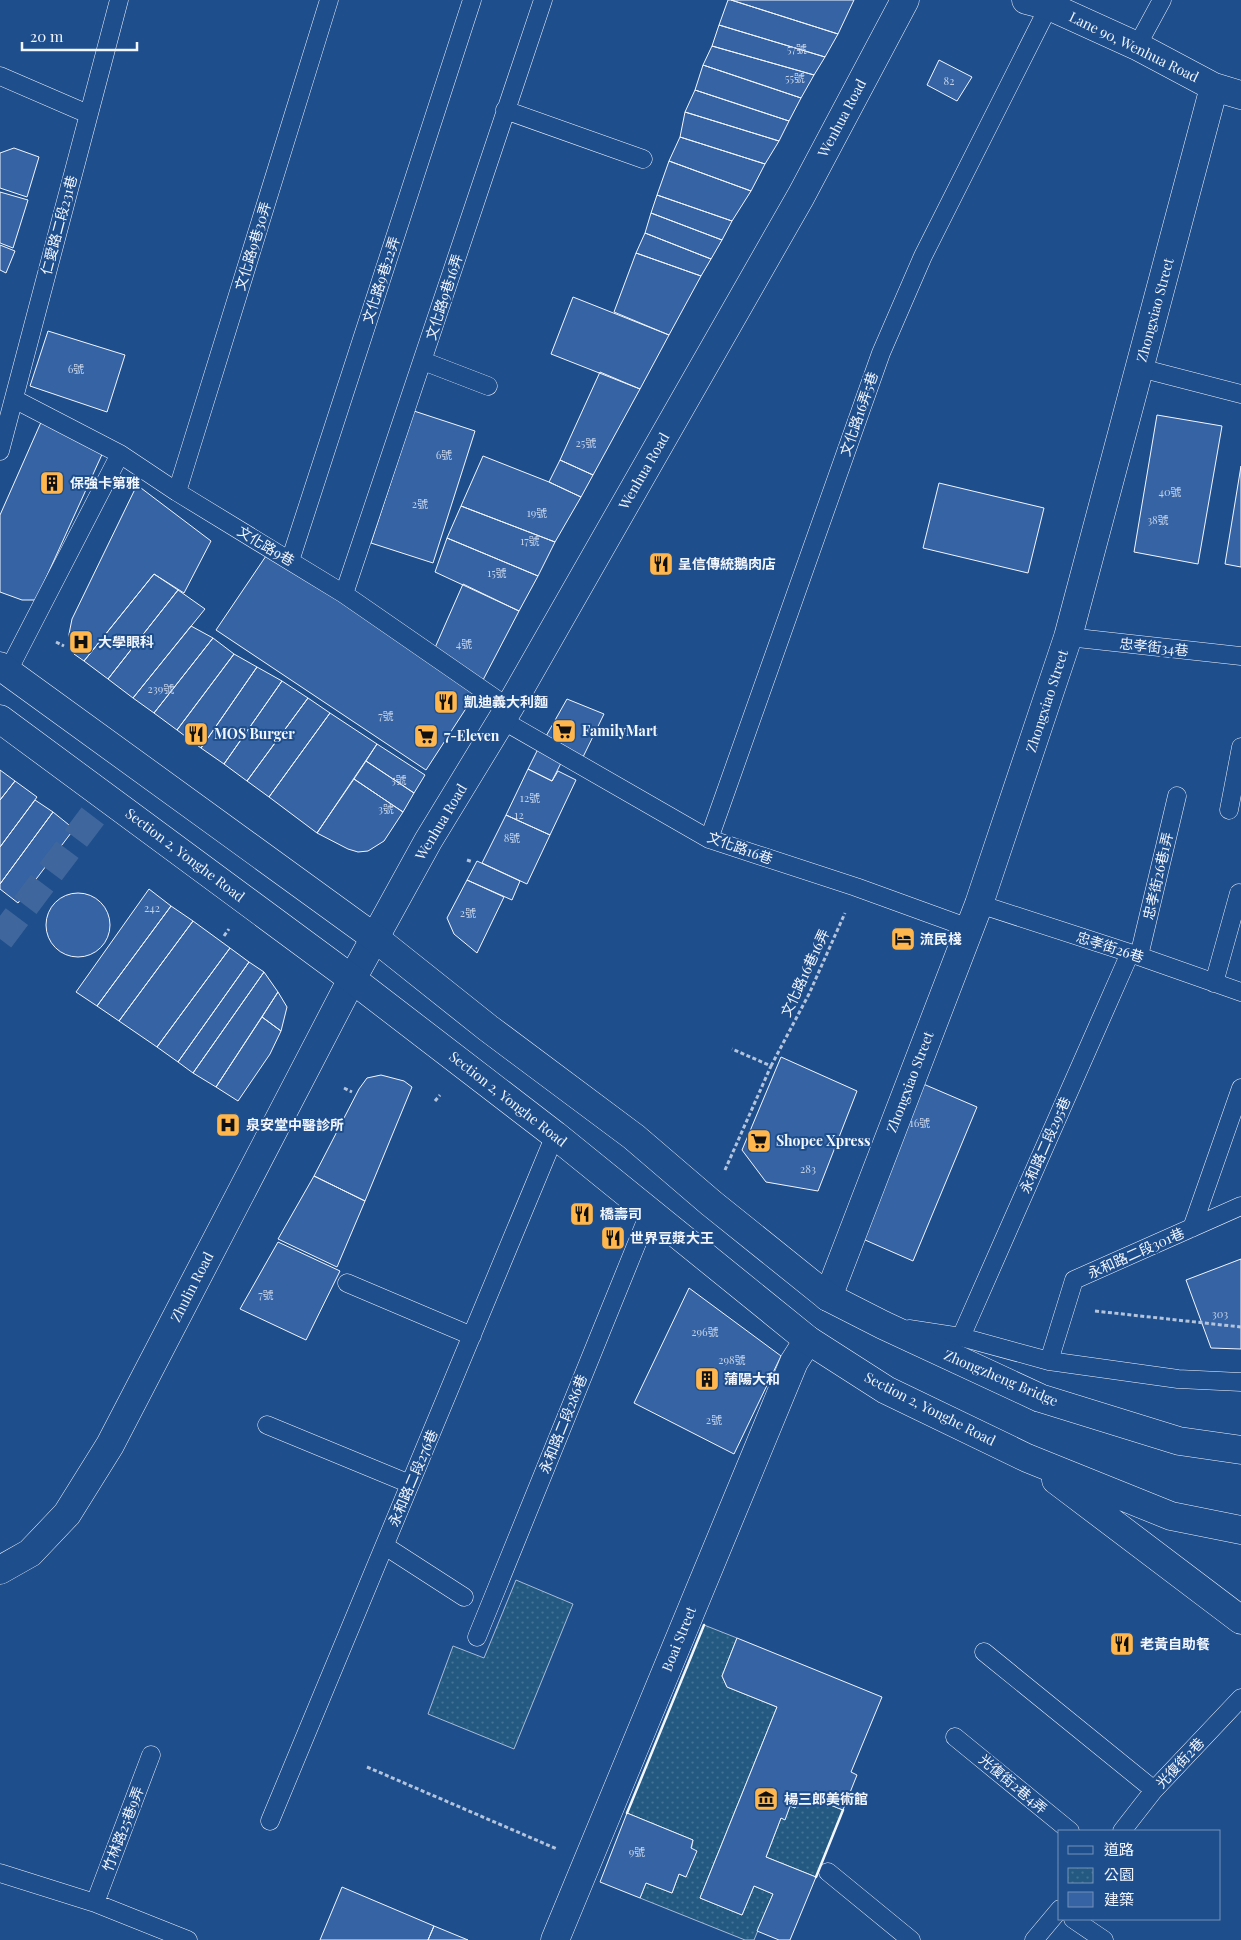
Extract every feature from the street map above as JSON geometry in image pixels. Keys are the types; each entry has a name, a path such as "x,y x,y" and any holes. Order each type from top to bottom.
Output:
{"street":[{"name":"Wenhua Road","path":"352,979 428,841 506,714 801,196 905,0"},
{"name":"Lane 90, Wenhua Road","path":"1037,3 1137,46 1214,87 1241,95"},
{"name":"Zhongxiao Street","path":"828,1298 974,916 1068,637 1214,87"},
{"path":"4,669 375,938 488,1028 634,1137 712,1204 828,1298"},
{"name":"Section 2, Yonghe Road","path":"0,719 352,979 555,1135 808,1340 886,1390 1027,1458"},
{"name":"Zhulin Road","path":"0,1570 30,1553 67,1514 110,1445 352,979"},
{"name":"Zhongzheng Bridge","path":"828,1298 1040,1398 1179,1441 1241,1450"},
{"name":"Boai Street","path":"562,1938 587,1862 794,1362 808,1340"},
{"path":"1027,1458 1171,1516 1241,1530"},
{"path":"1027,1458 1241,1620"}],"lane":[{"name":"仁愛路二段231巷","path":"0,451 119,0"},
{"name":"文化路9巷30弄","path":"177,492 329,0"},
{"name":"文化路9巷22弄","path":"290,561 472,0"},
{"name":"文化路9巷16弄","path":"344,594 543,0"},
{"path":"1137,46 1162,0"},
{"name":"文化路16弄5巷","path":"710,839 880,353 1037,3"},
{"path":"0,76 88,114"},
{"path":"505,110 643,159"},
{"path":"423,361 488,386"},
{"path":"1140,368 1241,394"},
{"name":"文化路9巷","path":"14,399 120,454 177,492 344,594 506,714"},
{"path":"4,669 120,454"},
{"name":"忠孝街34巷","path":"1068,637 1241,656"},
{"name":"文化路16巷","path":"506,714 710,839 856,888 974,916"},
{"path":"1229,810 1241,747"},
{"name":"忠孝街26巷1弄","path":"1135,954 1176,796"},
{"path":"1214,983 1239,893"},
{"name":"忠孝街26巷","path":"974,916 1135,954 1241,992"},
{"name":"永和路二段295巷","path":"961,1337 1135,954"},
{"name":"永和路二段301巷","path":"1192,1228 1241,1088"},
{"name":"永和路二段276巷","path":"270,1821 555,1135"},
{"name":"永和路二段301巷","path":"1049,1361 1074,1280 1241,1206"},
{"name":"永和路二段286巷","path":"477,1637 650,1211"},
{"path":"347,1283 472,1336"},
{"path":"883,1325 961,1337 1049,1361 1178,1379 1241,1382"},
{"path":"267,1425 410,1484"},
{"path":"385,1546 464,1597"},
{"path":"984,1652 1154,1790"},
{"name":"光復街2巷","path":"1123,1830 1154,1790 1241,1698"},
{"name":"光復街2巷4弄","path":"955,1737 1069,1830"},
{"name":"竹林路25巷9弄","path":"95,1903 151,1756"},
{"path":"828,1872 904,1938"},
{"path":"0,1873 95,1903 188,1940"},
{"path":"1034,1940 1058,1911"},
{"path":"1074,1920 1104,1940"}],"path":[{"path":"56,642 64,646"},
{"path":"468,860 473,862"},
{"name":"文化路16巷16弄","path":"712,1204 771,1066 809,994 856,888"},
{"path":"224,936 229,929"},
{"path":"732,1049 771,1066"},
{"path":"344,1088 352,1092"},
{"path":"436,1101 440,1095"},
{"path":"1066,1308 1241,1327"},
{"path":"367,1768 587,1862"}],"green space":[{"path":"516,1580 573,1604 514,1749 428,1714 453,1646 484,1658"},
{"path":"704,1625 737,1638 722,1676 727,1687 777,1707 700,1898 742,1915 754,1886 773,1894 754,1940 745,1940 640,1898 646,1883 672,1893 679,1874 686,1877 693,1840 627,1813"},
{"path":"805,1795 843,1810 816,1877 766,1857 781,1818 785,1819 790,1806 795,1808 798,1799 802,1801"}],"building":[{"path":"728,0 838,34 825,57 719,25"},
{"path":"731,0 854,0 838,34"},
{"path":"719,25 825,57 814,75 712,46"},
{"path":"712,46 814,75 801,98 703,65"},
{"path":"939,60 972,77 957,101 927,85"},
{"path":"703,65 801,98 789,121 695,90"},
{"path":"695,90 789,121 779,141 685,112"},
{"path":"685,112 779,141 765,164 680,137"},
{"path":"680,137 765,164 751,191 669,161"},
{"path":"14,148 39,157 27,197 0,188 0,153"},
{"path":"669,161 751,191 732,221 657,195"},
{"path":"0,192 28,200 13,248 0,243"},
{"path":"657,195 732,221 722,240 651,213"},
{"path":"651,213 722,240 711,259 645,233"},
{"path":"645,233 711,259 701,276 636,253"},
{"path":"0,245 15,251 6,273 0,270"},
{"path":"636,253 701,276 669,335 614,312"},
{"path":"573,297 669,335 640,389 551,354"},
{"path":"48,331 125,355 107,412 30,386"},
{"path":"600,372 640,389 593,475 560,460"},
{"path":"414,411 475,431 433,563 371,543"},
{"path":"1157,415 1222,426 1198,564 1134,552"},
{"name":"保強卡第雅","path":"42,420 104,450 36,600 22,600 0,592 0,515"},
{"path":"483,456 581,497 555,542 461,506"},
{"path":"560,460 593,475 581,497 549,482"},
{"path":"1241,466 1241,567 1225,564"},
{"path":"939,483 1044,508 1028,573 923,548"},
{"path":"137,485 211,541 184,593 154,574 84,661 74,654 71,647 69,634 72,619"},
{"path":"461,506 555,542 538,576 447,538"},
{"path":"447,538 538,576 519,611 435,572"},
{"path":"268,553 478,690 426,770 216,630"},
{"path":"154,574 178,590 108,679 84,661"},
{"path":"463,584 519,611 483,680 434,650"},
{"path":"178,590 205,609 133,698 108,679"},
{"path":"191,626 213,638 154,713 133,698"},
{"path":"213,638 234,654 177,730 154,713"},
{"path":"234,654 257,667 201,748 177,730"},
{"path":"257,667 282,681 224,764 201,748"},
{"path":"282,681 308,698 247,781 224,764"},
{"path":"308,698 330,713 269,797 247,781"},
{"path":"567,699 604,714 582,759 545,738"},
{"path":"330,713 377,744 317,833 269,797"},
{"path":"377,744 425,775 414,793 366,761"},
{"path":"540,745 564,757 552,781 528,769"},
{"path":"366,761 414,793 403,812 354,779"},
{"path":"528,769 552,781 558,771 576,780 550,835 506,815"},
{"path":"0,770 15,781 0,800"},
{"path":"354,779 403,812 384,841 368,851 358,852 348,849 317,833"},
{"path":"15,781 37,797 0,847 0,800"},
{"path":"35,800 53,812 0,884 0,847"},
{"path":"53,812 74,829 18,903 0,889 0,884"},
{"path":"506,815 550,835 527,884 482,863"},
{"path":"477,861 520,881 512,900 467,880"},
{"path":"467,880 504,897 477,953 454,934 447,918"},
{"path":"149,889 171,906 97,1006 76,992"},
{"path":"78,893 90,895 101,902 108,913 110,925 108,937 101,948 90,955 78,957 66,955 55,948 48,937 46,925 48,913 55,902 66,895"},
{"path":"171,906 193,921 119,1021 97,1006"},
{"path":"193,921 230,948 157,1047 119,1021"},
{"path":"230,948 249,962 178,1062 157,1047"},
{"path":"249,962 264,972 193,1073 178,1062"},
{"path":"264,972 278,992 216,1087 193,1073"},
{"path":"278,992 287,1007 281,1031 262,1017"},
{"path":"262,1017 281,1031 270,1054 238,1101 216,1087"},
{"path":"781,1057 857,1091 818,1191 766,1182 742,1150"},
{"path":"381,1075 404,1081 412,1087 365,1201 314,1176 359,1089 367,1078"},
{"path":"921,1083 977,1107 913,1261 856,1236"},
{"path":"314,1176 365,1201 337,1267 278,1239"},
{"path":"278,1242 340,1271 306,1340 240,1309"},
{"path":"1241,1259 1241,1349 1211,1348 1186,1280"},
{"name":"蒲陽大和","path":"689,1288 781,1356 734,1454 634,1403"},
{"path":"737,1638 882,1697 851,1772 857,1775 843,1810 805,1795 802,1801 798,1799 795,1808 790,1806 785,1820 781,1818 766,1857 816,1877 790,1940 779,1940 757,1931 773,1894 754,1886 742,1915 700,1898 777,1707 727,1687 722,1676"},
{"path":"627,1813 693,1840 691,1848 697,1851 686,1877 679,1874 672,1893 646,1883 640,1898 600,1882"},
{"path":"342,1887 434,1926 428,1940 320,1940"},
{"path":"434,1926 468,1940 428,1940"}],"tunnel":[{"path":"0,939 107,797"}],"wall":[{"path":"627,1813 704,1625"},
{"path":"816,1877 843,1810"}],"place":[{"name":"保強卡第雅","path":"52,483"},
{"name":"呈信傳統鵝肉店","path":"661,564"},
{"name":"大學眼科","path":"81,642"},
{"name":"凱迪義大利麵","path":"446,702"},
{"name":"FamilyMart","path":"564,731"},
{"name":"MOS Burger","path":"196,734"},
{"name":"7-Eleven","path":"426,736"},
{"name":"流民棧","path":"903,939"},
{"name":"泉安堂中醫診所","path":"228,1125"},
{"name":"Shopee Xpress","path":"759,1141"},
{"name":"橋壽司","path":"582,1214"},
{"name":"世界豆漿大王","path":"613,1238"},
{"name":"蒲陽大和","path":"707,1379"},
{"name":"老黃自助餐","path":"1122,1644"},
{"name":"楊三郎美術館","path":"766,1799"}]}
